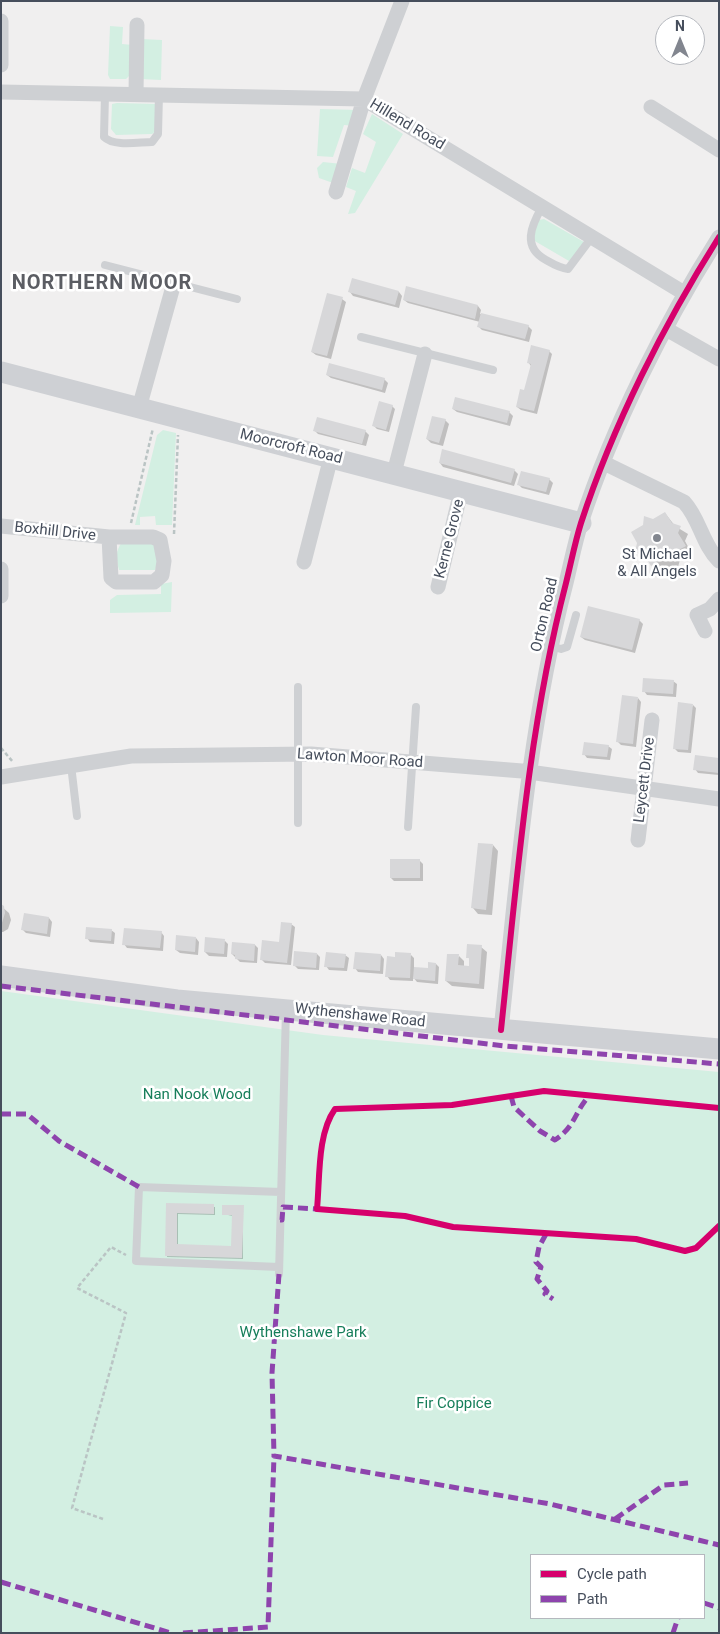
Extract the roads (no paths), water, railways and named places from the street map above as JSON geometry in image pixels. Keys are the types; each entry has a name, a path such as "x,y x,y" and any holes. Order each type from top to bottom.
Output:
{"main road":[{"name":"Moorcroft Road","path":"1,372 581,523"},
{"name":"Wythenshawe Road","path":"1,976 177,1000 286,1008 501,1030 719,1049"}],"street":[{"path":"336,192 364,99 402,1"},
{"path":"1,21 1,65"},
{"path":"136,94 137,26"},
{"name":"Hillend Road","path":"1,92 364,99 684,293"},
{"path":"651,107 719,150"},
{"name":"Orton Road","path":"501,1030 529,772 550,646 581,523 635,389 684,293 719,237"},
{"path":"139,408 174,283"},
{"path":"666,329 719,359"},
{"path":"394,473 425,354"},
{"path":"304,562 331,457"},
{"path":"604,463 684,502 693,512 710,552 719,561"},
{"name":"Kerne Grove","path":"438,587 461,491"},
{"name":"Boxhill Drive","path":"1,526 109,537 153,537 160,540 163,552 162,575 154,582 116,582 111,578 109,537"},
{"path":"1,569 1,596"},
{"path":"705,631 696,615 710,609 719,599"},
{"name":"Leycett Drive","path":"638,840 652,720"},
{"name":"Lawton Moor Road","path":"1,777 131,756 298,754 529,772 644,790 719,799"}],"lane":[{"path":"104,94 104,137 108,141 152,142 158,134 159,94"},
{"path":"542,207 534,220 531,233 532,246 537,256 560,268 568,269 592,237"},
{"path":"105,265 237,299"},
{"path":"361,337 493,370"},
{"path":"550,646 561,649 567,647 576,615"},
{"path":"298,687 298,823"},
{"path":"408,827 416,707"},
{"path":"71,765 77,816"},
{"path":"281,1192 139,1186 136,1261 279,1271 286,1008"}],"place":[{"name":"St Michael & All Angels","path":"657,538"}],"district":[{"name":"NORTHERN MOOR","path":"102,284"}],"park label":[{"name":"Nan Nook Wood","path":"197,1095"},
{"name":"Wythenshawe Park","path":"303,1333"},
{"name":"Fir Coppice","path":"454,1404"}]}
